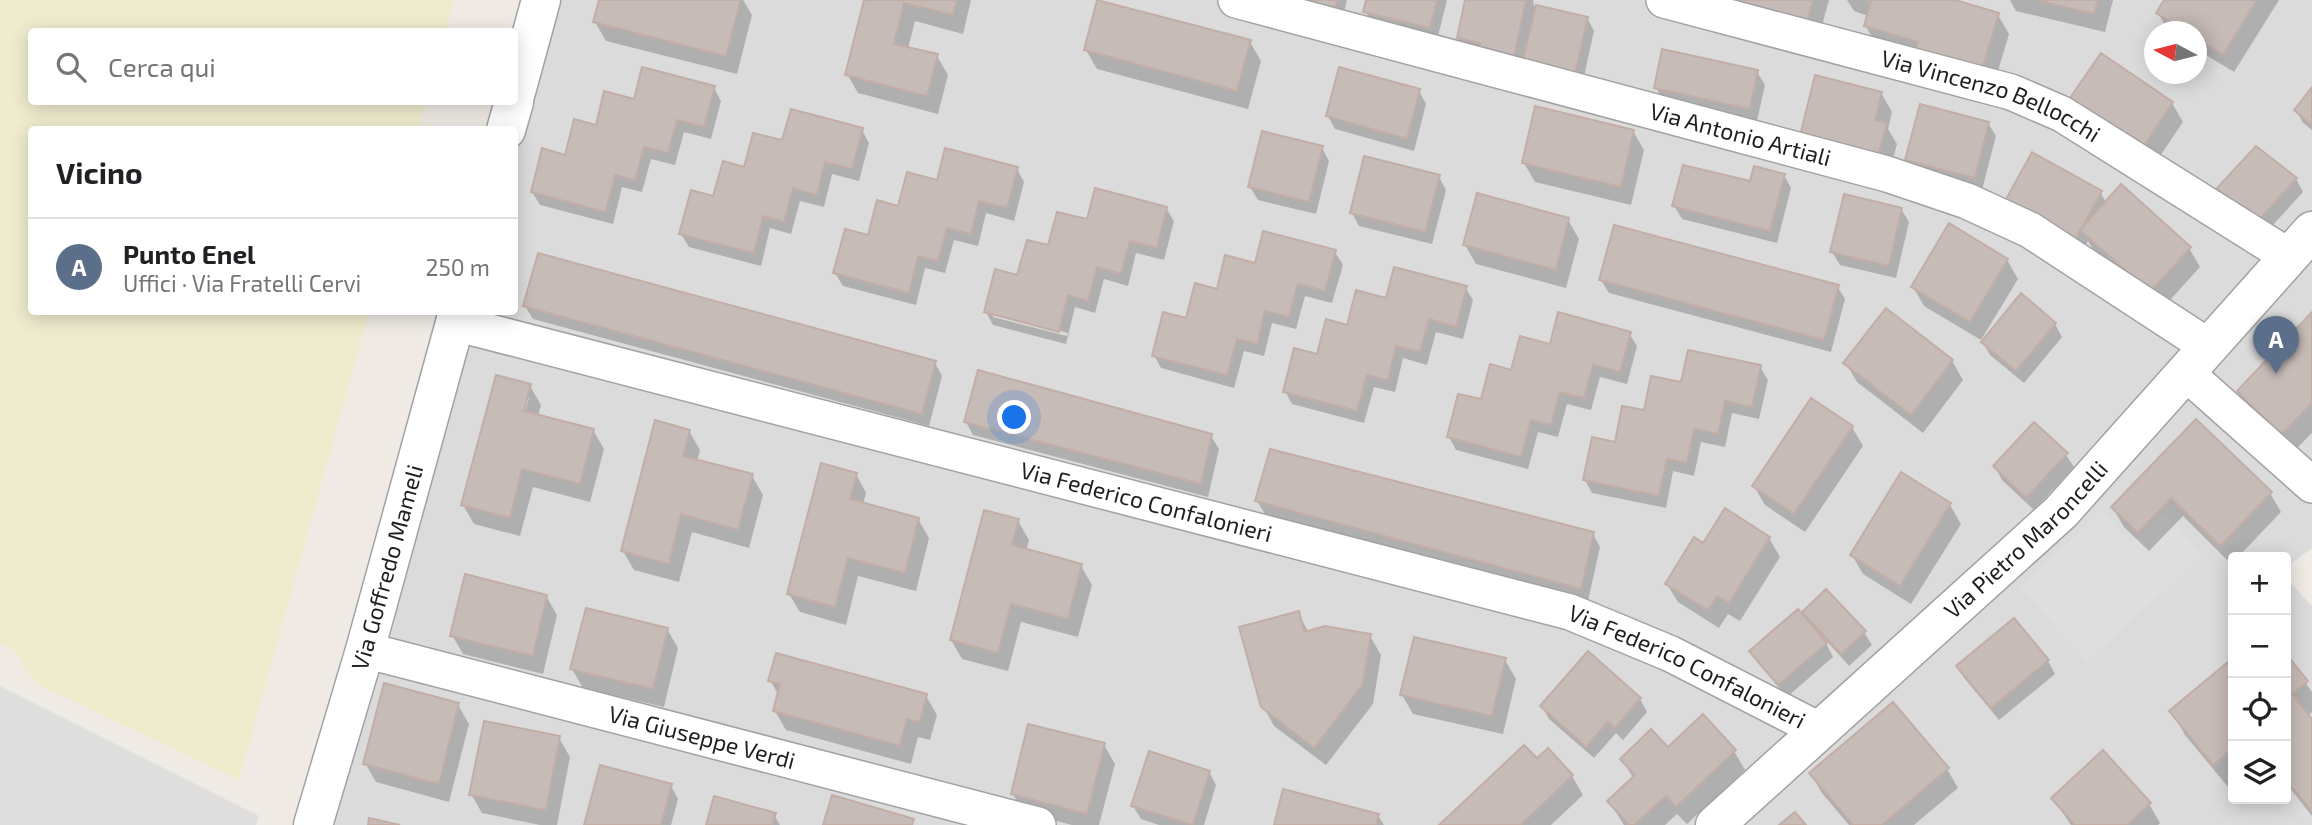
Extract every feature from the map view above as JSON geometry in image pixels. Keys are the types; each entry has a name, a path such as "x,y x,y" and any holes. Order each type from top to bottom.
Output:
{"street":[{"path":"518,85 541,0"},
{"name":"Via Antonio Artiali","path":"1236,0 1874,171 1967,201 2030,230 2198,360 2312,485"},
{"name":"Via Vincenzo Bellocchi","path":"1664,0 2011,92 2062,114 2304,244"},
{"path":"507,126 513,105"},
{"name":"Via Pietro Maroncelli","path":"1715,825 2061,512 2304,244"},
{"name":"Via Goffredo Mameli","path":"313,825 365,650 456,317"},
{"name":"Via Federico Confalonieri","path":"456,317 1570,612 1671,654 1821,731"},
{"name":"Via Giuseppe Verdi","path":"365,650 1038,825"}],"shaded area":[{"path":"0,0 454,0 447,28 28,28 28,105 425,105 420,126 28,126 28,315 368,315 239,780 35,683 13,649 0,644"},
{"path":"562,0 2312,0 2312,548 2291,563 2291,552 2228,552 2228,804 2291,804 2291,583 2312,606 2312,825 329,825 471,315 518,315 518,126 548,18 559,13"},
{"path":"2102,511 2132,544 2166,514 2203,555 2087,661 2020,587"},
{"path":"0,686 259,816 256,825 0,825"}],"building":[{"path":"599,0 741,0 726,56 593,22"},
{"path":"864,0 957,0 953,15 904,3 894,44 938,54 927,96 845,75"},
{"path":"1097,0 1251,40 1237,91 1084,50"},
{"path":"1301,0 1337,0 1336,8"},
{"path":"1366,0 1437,0 1430,28 1363,12"},
{"path":"1465,0 1526,0 1513,62 1477,54 1480,43 1457,38"},
{"path":"1728,0 1813,0 1807,22"},
{"path":"1866,0 1955,0 1999,13 1981,73 1915,53 1918,42 1864,26 1871,1"},
{"path":"2036,0 2098,0 2094,14"},
{"path":"2164,0 2257,0 2223,55 2207,45 2207,21 2169,21 2156,13"},
{"path":"1536,5 1588,17 1575,73 1523,60"},
{"path":"1662,49 1758,70 1750,109 1654,88"},
{"path":"2101,53 2173,102 2141,150 2068,101"},
{"path":"642,67 715,86 704,127 677,120 668,153 644,147 635,180 615,175 606,212 531,192 542,148 565,155 574,119 596,125 604,91 634,99"},
{"path":"1339,67 1420,89 1407,139 1326,116"},
{"path":"1815,75 1882,92 1875,120 1887,123 1877,160 1799,140"},
{"path":"2312,87 2312,125 2294,110"},
{"path":"1920,104 1989,122 1975,178 1905,160"},
{"path":"1535,106 1634,130 1621,187 1522,163"},
{"path":"791,109 863,128 852,169 825,162 817,195 793,188 784,222 763,216 754,253 679,234 691,190 713,196 723,161 744,167 753,133 782,140"},
{"path":"1262,131 1323,146 1309,202 1248,187"},
{"path":"2256,146 2297,178 2254,225 2217,188"},
{"path":"945,148 1018,167 1007,208 979,201 971,234 947,228 938,261 918,256 909,293 833,273 845,229 868,235 877,200 898,206 907,172 937,180"},
{"path":"2032,152 2102,191 2075,240 2005,201"},
{"path":"1364,156 1440,175 1425,232 1350,213"},
{"path":"1683,165 1750,181 1754,166 1785,174 1770,231 1672,206"},
{"path":"2121,184 2191,247 2150,292 2080,230"},
{"path":"1095,188 1167,207 1157,248 1130,241 1121,274 1097,267 1088,301 1068,295 1059,332 984,312 995,269 1017,275 1027,240 1048,245 1057,212 1087,219"},
{"path":"1477,193 1569,218 1556,270 1463,245"},
{"path":"1844,194 1902,208 1889,266 1830,252"},
{"path":"1949,223 2008,259 1970,322 1911,287"},
{"path":"1614,225 1839,285 1824,340 1599,280"},
{"path":"1263,231 1336,250 1325,291 1298,284 1289,317 1265,311 1257,344 1237,339 1227,375 1152,356 1163,312 1186,318 1195,283 1217,289 1225,255 1255,263"},
{"path":"538,253 936,361 922,414 523,306"},
{"path":"1394,267 1467,286 1456,327 1429,319 1420,352 1396,346 1388,380 1367,375 1357,411 1283,392 1294,348 1317,354 1326,319 1347,325 1356,290 1386,298"},
{"path":"2021,293 2056,323 2016,371 1981,342"},
{"path":"1886,308 1953,360 1911,415 1843,363"},
{"path":"1558,312 1631,332 1620,372 1593,365 1584,398 1560,392 1551,425 1531,420 1521,457 1447,437 1458,394 1481,399 1490,364 1511,370 1520,336 1550,344"},
{"path":"2312,312 2312,403 2281,435 2237,391"},
{"path":"1688,350 1761,365 1752,407 1725,401 1718,434 1694,429 1687,463 1667,459 1659,496 1583,480 1592,437 1615,442 1622,406 1644,410 1651,376 1681,382"},
{"path":"978,370 1212,434 1201,484 964,422"},
{"path":"496,375 531,384 524,411 594,429 580,484 522,469 510,518 461,505"},
{"path":"1811,398 1853,426 1794,514 1752,486"},
{"path":"2196,419 2272,492 2220,546 2171,498 2138,533 2111,507"},
{"path":"655,420 690,430 683,456 753,474 738,530 681,514 669,564 621,551"},
{"path":"2034,422 2068,453 2026,498 1993,466"},
{"path":"1270,449 1594,532 1581,589 1255,501"},
{"path":"821,463 857,473 850,499 919,518 905,573 848,558 835,607 787,594"},
{"path":"1901,472 1951,503 1900,586 1850,555"},
{"path":"1725,508 1770,537 1729,603 1717,596 1708,610 1665,584 1694,537 1703,543"},
{"path":"984,510 1019,519 1012,545 1082,564 1068,619 1011,604 998,653 950,640"},
{"path":"465,574 547,595 533,656 450,636"},
{"path":"1826,589 1866,631 1841,654 1802,612"},
{"path":"586,608 668,628 653,689 570,669"},
{"path":"1798,609 1827,643 1778,685 1749,651"},
{"path":"1299,611 1304,632 1325,626 1371,634 1363,684 1314,748 1261,707 1239,627"},
{"path":"2014,618 2049,660 1991,708 1956,666"},
{"path":"1414,637 1506,658 1492,716 1400,695"},
{"path":"1588,651 1641,698 1615,728 1608,722 1586,747 1540,706"},
{"path":"776,653 927,694 920,722 907,719 900,746 773,711 780,684 768,681"},
{"path":"2291,660 2308,681 2292,694 2312,719 2312,812 2291,786"},
{"path":"2228,662 2228,752 2213,765 2169,711"},
{"path":"384,683 459,703 439,784 363,764"},
{"path":"1893,702 1949,768 1882,825 1853,825 1809,773"},
{"path":"1703,714 1736,750 1676,807 1666,796 1634,825 1629,825 1607,801 1635,775 1620,759 1651,729 1668,747"},
{"path":"484,721 560,736 546,810 469,795"},
{"path":"1028,724 1105,743 1087,814 1011,794"},
{"path":"1524,745 1537,758 1548,748 1573,775 1521,825 1439,825"},
{"path":"2103,750 2151,803 2127,825 2075,825 2051,798"},
{"path":"1149,751 1210,771 1193,825 1131,806"},
{"path":"600,765 672,784 661,825 584,825"},
{"path":"1283,789 1379,814 1376,825 1274,825"},
{"path":"832,795 914,819 912,825 823,825"},
{"path":"714,796 776,813 772,825 706,825"},
{"path":"1795,812 1806,825 1779,825"},
{"path":"369,818 400,825 368,825"}],"place":[{"name":"Punto Enel","path":"2276,374"}]}
